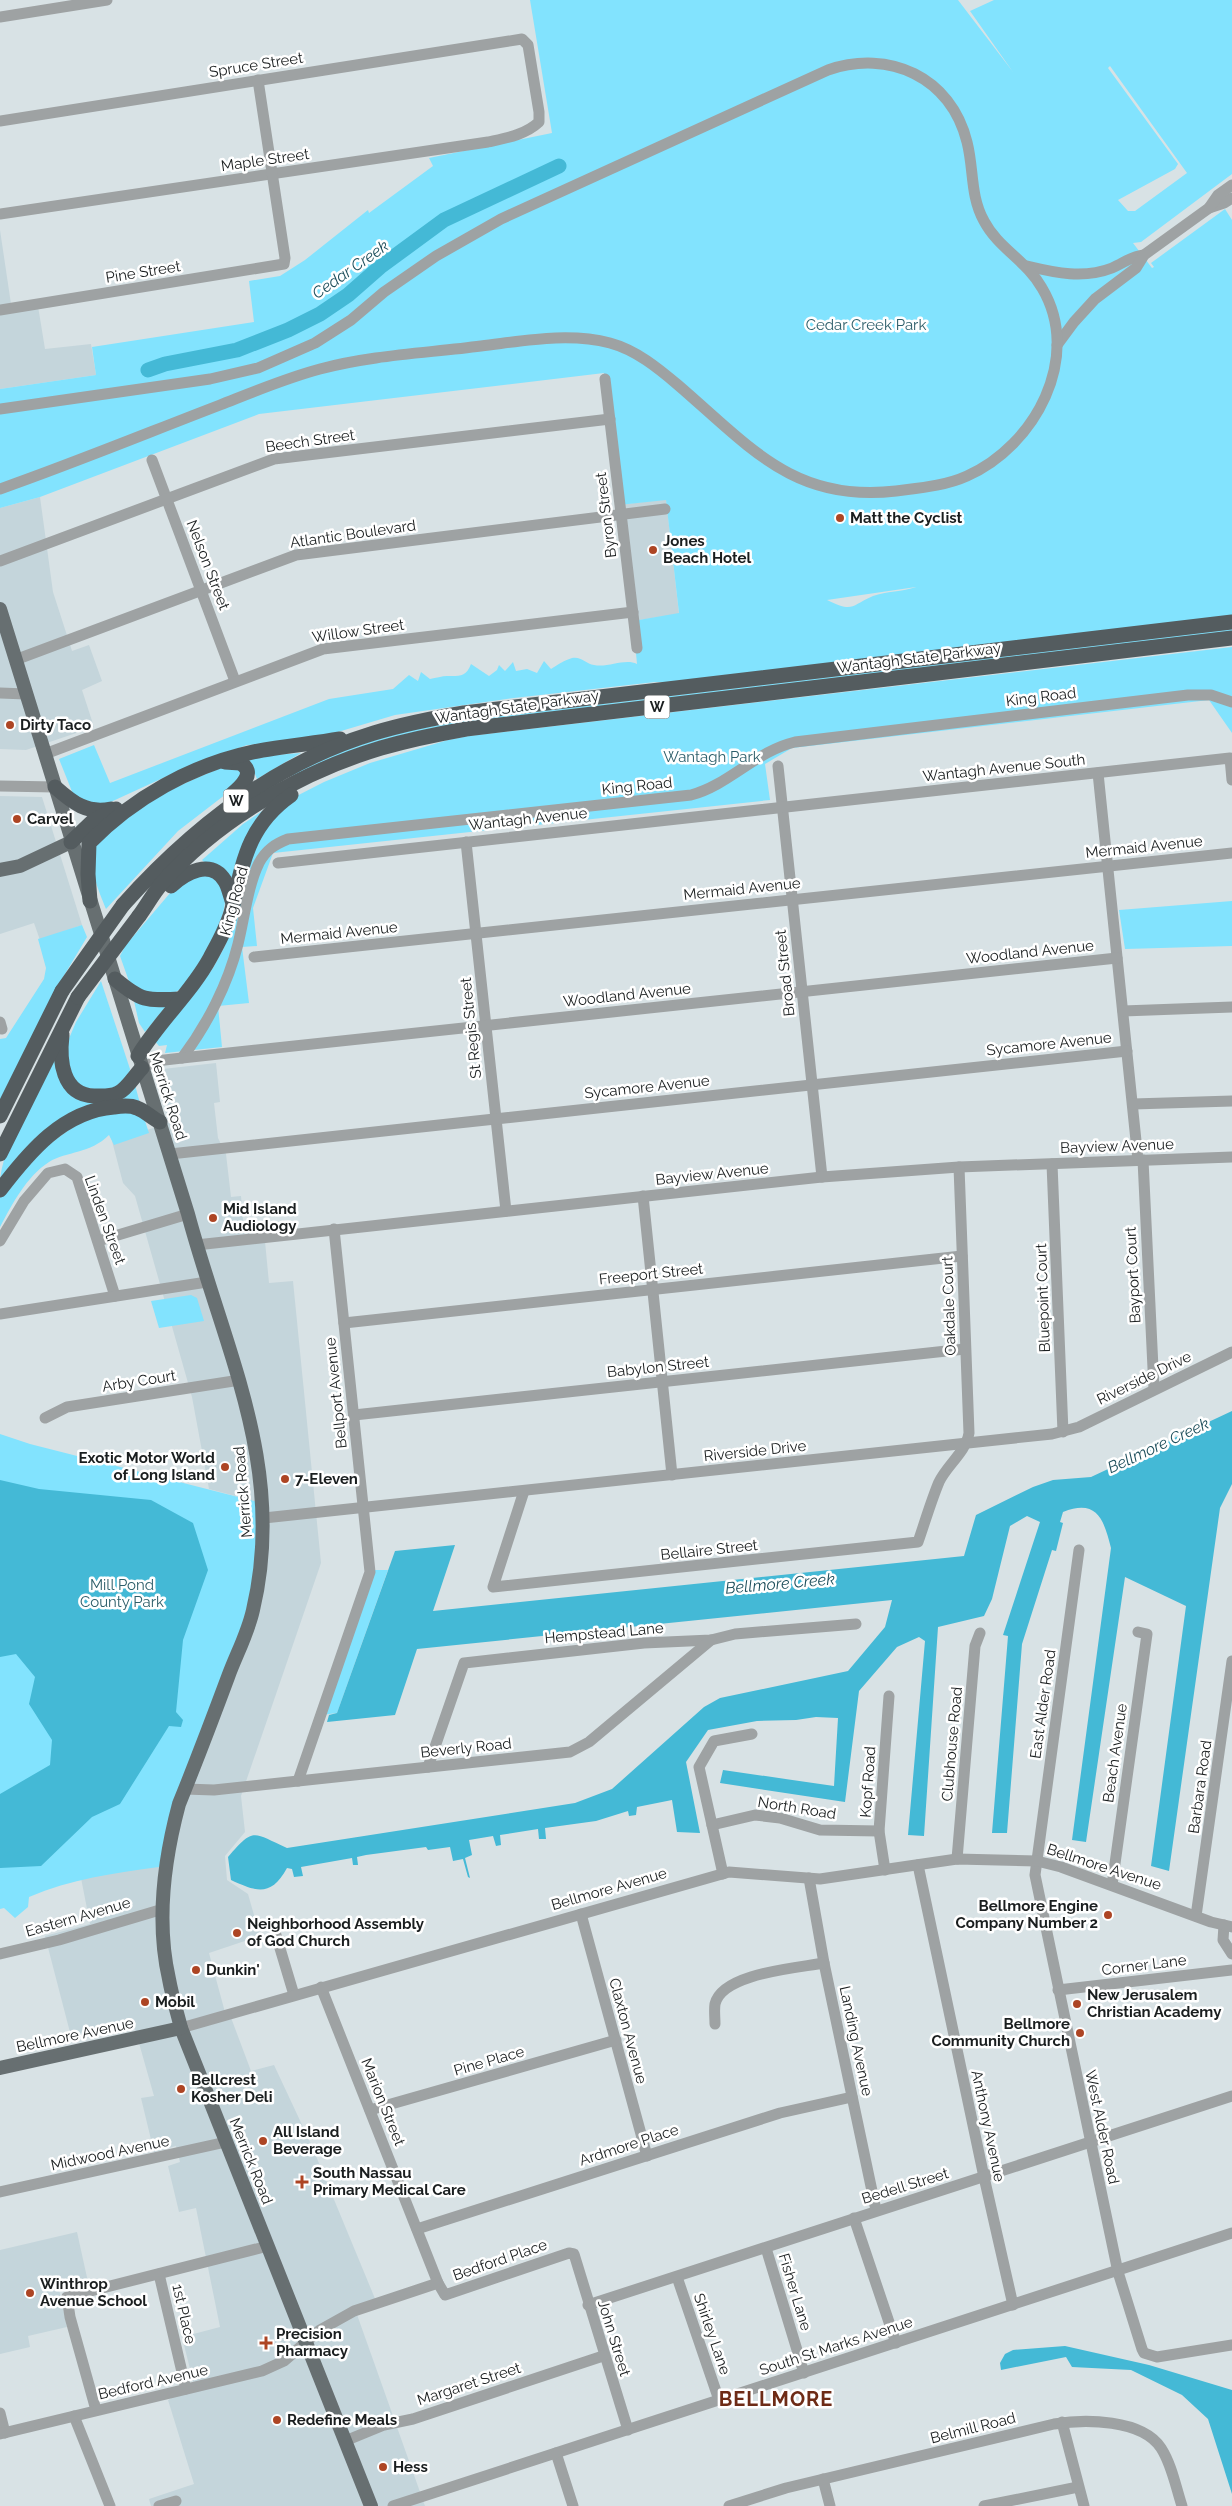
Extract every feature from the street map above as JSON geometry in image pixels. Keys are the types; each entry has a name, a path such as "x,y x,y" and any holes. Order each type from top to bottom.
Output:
{"highway":[{"name":"Wantagh State Parkway","path":"0,1116 62,991 123,905 164,860 216,815 252,790 307,760 374,733 464,713 1232,622"},
{"name":"Wantagh State Parkway","path":"0,1154 78,998 163,882 191,855 225,827 260,803 300,780 380,748 466,729 1232,638"},
{"path":"71,842 93,821 117,808 145,797 216,763 256,751 374,733"},
{"path":"63,1029 61,1067 66,1079 84,1094 106,1096 119,1093 140,1062 150,1035 209,960 224,931 246,853 253,835 263,819 291,795 380,748"},
{"path":"164,860 221,803 243,785 248,776 244,765 234,762 216,763"},
{"path":"55,788 71,802 85,809 100,811 117,808"},
{"path":"90,901 88,874 89,843 123,811 145,797"},
{"path":"139,916 181,877 193,870 204,869 215,872 224,880 233,903"},
{"path":"115,979 141,999 154,1001 180,999"},
{"path":"0,1190 34,1148 52,1132 89,1111 102,1108 132,1107 160,1122"}],"main road":[{"name":"Merrick Road","path":"0,609 71,842 170,1154 207,1282 240,1380 258,1450 264,1518 262,1563 253,1612 185,1789 174,1823 166,1867 163,1908 166,1963 181,2028 371,2506"},
{"path":"0,870 20,866 71,842"},
{"name":"Bellmore Avenue","path":"0,2068 181,2028"}],"street":[{"path":"0,17 107,0"},
{"name":"Spruce Street","path":"0,121 522,39 528,46 539,112 539,122 533,127"},
{"path":"0,409 210,379 240,373 276,362 322,339 351,320 416,269 501,219 828,70 858,63 889,64 903,68 925,80 945,98 960,121 966,136 969,149 971,182 978,210 984,223 992,235 1027,266 1049,301 1056,330 1057,345 1052,378 1037,415 1016,442 991,463 966,477 946,484 853,493 804,482 768,462 651,363 619,345 577,337 411,355 324,368 268,386 0,489"},
{"path":"258,80 273,174"},
{"name":"Maple Street","path":"0,214 488,142 518,135 533,127"},
{"name":"Pine Street","path":"0,310 284,264 285,258 273,174"},
{"path":"1209,208 1218,195 1232,185"},
{"path":"1057,345 1084,310 1118,280 1136,268 1144,255 1209,208 1232,198"},
{"path":"1027,266 1051,272 1079,275 1111,269 1134,255 1144,255"},
{"name":"Byron Street","path":"605,379 637,648"},
{"name":"Beech Street","path":"0,561 54,543 166,498 274,459 610,419"},
{"name":"Nelson Street","path":"152,460 235,681"},
{"name":"Atlantic Boulevard","path":"15,660 296,555 665,509"},
{"name":"Willow Street","path":"44,754 323,649 632,612"},
{"path":"0,693 26,694"},
{"name":"King Road","path":"182,1058 194,1042 217,1000 237,948 258,864 266,852 276,844 288,839 691,795 707,791 774,748 795,742 1188,695 1211,694 1229,702"},
{"name":"Wantagh Avenue South","path":"782,808 1230,758 1232,780"},
{"name":"Broad Street","path":"778,766 822,1177"},
{"name":"Bayport Court","path":"1098,773 1140,1160 1154,1389"},
{"path":"0,786 55,788"},
{"name":"Wantagh Avenue","path":"278,863 782,808"},
{"name":"St Regis Street","path":"466,842 506,1211"},
{"name":"Mermaid Avenue","path":"254,956 1232,853"},
{"name":"Woodland Avenue","path":"140,1062 1117,958"},
{"path":"1123,1011 1232,1007"},
{"name":"Sycamore Avenue","path":"170,1154 1127,1051"},
{"path":"1133,1104 1232,1101"},
{"name":"Bayview Avenue","path":"196,1245 822,1177 959,1167 1232,1157"},
{"name":"Bluepoint Court","path":"1052,1164 1063,1432"},
{"name":"Oakdale Court","path":"959,1167 967,1443"},
{"name":"Linden Street","path":"0,1241 24,1201 48,1173 65,1169 77,1177 115,1296"},
{"path":"643,1196 672,1475"},
{"path":"98,1241 188,1214"},
{"name":"Bellport Avenue","path":"298,1781 370,1572 334,1229"},
{"name":"Freeport Street","path":"344,1323 962,1256"},
{"path":"0,1314 207,1282"},
{"name":"Babylon Street","path":"354,1415 965,1348"},
{"name":"Riverside Drive","path":"264,1518 364,1509 1063,1432 1079,1427 1232,1352"},
{"name":"Arby Court","path":"45,1418 67,1407 240,1380"},
{"name":"Bellaire Street","path":"524,1491 493,1587 918,1542 939,1482 949,1464 967,1443"},
{"name":"East Alder Road","path":"1037,1861 1079,1550"},
{"name":"Hempstead Lane","path":"428,1767 464,1663 644,1643 711,1640 735,1634 856,1624"},
{"name":"Beach Avenue","path":"1112,1885 1147,1634 1138,1632"},
{"name":"Clubhouse Road","path":"958,1859 975,1646 980,1633"},
{"name":"Beverly Road","path":"185,1789 214,1790 560,1754 580,1748 711,1640"},
{"name":"Barbara Road","path":"1196,1916 1232,1661"},
{"name":"Kopf Road","path":"885,1870 879,1831 889,1696"},
{"path":"723,1874 699,1767 714,1741 752,1734"},
{"name":"North Road","path":"712,1825 754,1815 780,1818 820,1830 879,1831"},
{"name":"Bellmore Avenue","path":"181,2028 723,1874 741,1872 809,1878 842,1877 958,1859 1037,1861 1062,1866 1228,1926"},
{"name":"West Alder Road","path":"1037,1861 1035,1875 1118,2272 1144,2353 1157,2357 1232,2345"},
{"name":"Anthony Avenue","path":"918,1865 1013,2305"},
{"name":"Landing Avenue","path":"809,1878 824,1963 876,2210"},
{"name":"Eastern Avenue","path":"0,1954 59,1940 163,1908"},
{"name":"Claxton Avenue","path":"581,1914 647,2156"},
{"path":"1228,1926 1223,1940 1232,1954"},
{"path":"276,1935 294,1995"},
{"path":"715,2024 715,2003 726,1988 742,1978 824,1963"},
{"name":"Corner Lane","path":"1058,1990 1232,1970"},
{"name":"Marion Street","path":"322,1987 438,2283"},
{"name":"Pine Place","path":"370,2110 616,2040"},
{"name":"Bedell Street","path":"588,2306 876,2210 984,2177 1232,2096"},
{"name":"Ardmore Place","path":"417,2229 780,2113 852,2097"},
{"name":"Midwood Avenue","path":"0,2192 226,2142"},
{"path":"854,2218 896,2343"},
{"name":"South St Marks Avenue","path":"393,2506 1118,2272 1232,2233"},
{"path":"96,2410 70,2317 67,2297 268,2246"},
{"name":"Fisher Lane","path":"766,2248 804,2373"},
{"name":"Bedford Place","path":"306,2344 320,2330 354,2311 438,2283 445,2295 569,2253 574,2254"},
{"name":"John Street","path":"574,2254 603,2356 628,2430"},
{"name":"1st Place","path":"159,2274 186,2389"},
{"name":"Shirley Lane","path":"677,2277 720,2400"},
{"name":"Bedford Avenue","path":"2,2434 262,2371 284,2361 306,2344"},
{"name":"Margaret Street","path":"345,2441 384,2425 413,2419 603,2356"},
{"path":"0,2412 2,2434"},
{"path":"74,2416 110,2506"},
{"path":"1062,2422 1084,2506"},
{"name":"Belmill Road","path":"729,2506 823,2479 1062,2422 1100,2422 1144,2433 1162,2449 1182,2506"},
{"path":"556,2453 573,2506"},
{"path":"823,2479 830,2506"},
{"path":"984,2506 1078,2487"},
{"path":"159,2506 176,2500"}],"shaded area":[{"path":"0,230 11,304 37,300 45,349 91,344 96,375 0,389"},
{"path":"40,497 53,592 72,651 89,645 102,681 82,690 94,727 26,750 0,749 0,508"},
{"path":"666,499 679,614 633,621 619,505"},
{"path":"0,796 42,797 82,925 40,940 34,923 0,934"},
{"path":"216,1063 220,1102 214,1103 218,1138 226,1154 231,1197 241,1196 244,1233 264,1231 269,1283 293,1281 321,1563 241,1796 245,1832 225,1856 227,1880 248,1894 260,1936 209,1953 226,2016 230,2015 251,2071 274,2065 311,2144 376,2301 355,2309 425,2506 151,2506 149,2499 194,2484 168,2400 194,2385 182,2337 220,2327 196,2208 179,2212 168,2166 180,2162 176,2146 154,2152 141,2098 154,2096 135,2029 72,2040 45,1936 90,1924 81,1878 258,1502 209,1489 192,1397 135,1196 123,1183 112,1141 169,1123 154,1070"},
{"name":"Winthrop Avenue School","path":"77,2232 88,2282 59,2289 67,2327 28,2336 30,2347 0,2354 0,2250"}],"green space":[{"name":"Cedar Creek Park","path":"530,0 958,0 1013,72 970,11 994,0 1232,0 1232,174 1141,242 1133,243 1152,268 1154,267 1151,263 1225,209 1232,220 1232,616 668,682 514,698 395,715 331,734 284,743 247,745 189,766 102,806 85,804 73,794 59,759 94,745 110,783 329,699 393,689 409,675 418,681 421,672 430,679 459,676 465,674 471,664 489,676 497,670 499,665 505,671 513,662 516,671 527,669 537,673 544,661 551,669 572,658 581,659 599,666 627,662 637,664 633,621 679,613 666,500 619,505 604,373 259,414 40,497 0,508 0,389 96,375 92,347 254,322 249,281 280,276 305,260 368,210 369,213 433,166 429,158 552,133","holes":["1110,66 1187,173 1135,211 1128,211 1118,200 1175,169 1178,164 1108,68","916,587 878,594 852,607 842,606 827,600"]},
{"path":"1232,629 1232,633 517,718 284,778 344,750 400,732 460,721"},
{"name":"Wantagh Park","path":"1232,647 1232,733 1209,700 792,748 765,764 770,800 273,853 253,908 257,946 242,947 249,1003 218,1006 222,1047 165,1053 167,1045 159,1046 153,1039 197,990 213,968 225,946 250,856 281,804 324,782 370,763 448,740 469,736"},
{"path":"301,753 257,779 248,757"},
{"path":"228,765 241,768 239,784 178,831 106,909 92,868 94,843 102,832 134,809 196,778"},
{"path":"271,805 233,890 202,860 243,824"},
{"path":"200,873 219,880 225,898 221,921 202,962 186,983 177,991 165,997 131,987 120,956 125,946 182,879"},
{"path":"1232,901 1232,946 1125,949 1119,910"},
{"path":"82,925 87,937 53,994 0,1102 0,1039 6,1038 44,979 46,968 38,939"},
{"path":"101,981 130,1069 128,1079 110,1092 75,1086 65,1048 76,1022"},
{"path":"134,1001 168,1004 145,1032 139,1023"},
{"path":"56,1053 72,1094 135,1085 141,1107 94,1107 0,1183 6,1153 22,1117"},
{"path":"132,1111 145,1121 149,1133 114,1145 109,1135 94,1146 49,1162 33,1175 15,1200 0,1227 0,1194 30,1158 91,1114"},
{"path":"191,1295 197,1298 204,1321 159,1328 151,1301"},
{"name":"Mill Pond County Park","path":"0,1434 30,1444 258,1502 254,1584 233,1655 159,1867 93,1878 45,1891 29,1897 28,1907 15,1918 4,1908 0,1909"},
{"path":"371,1570 388,1570 337,1713 322,1715"}],"water":[{"name":"Bellmore Creek","path":"1232,1411 1232,1484 1220,1508 1169,1871 1151,1866 1186,1606 1125,1577 1086,1842 1072,1840 1111,1548 1102,1521 1098,1515 1092,1510 1075,1508 1063,1512 1060,1522 1063,1523 1056,1551 1052,1550 1022,1644 1007,1833 992,1833 1008,1636 1003,1635 1040,1522 1027,1516 1010,1526 992,1599 984,1616 938,1627 924,1836 908,1835 925,1641 919,1637 897,1647 859,1691 845,1802 720,1783 723,1770 834,1786 838,1718 816,1717 796,1720 757,1721 708,1730 686,1762 700,1833 677,1832 672,1800 637,1807 636,1815 629,1816 628,1811 596,1821 545,1828 546,1839 539,1839 538,1829 500,1835 501,1845 496,1846 493,1836 469,1840 472,1855 465,1858 470,1878 468,1877 463,1859 453,1861 450,1847 428,1850 426,1847 357,1857 358,1865 353,1865 352,1858 301,1867 303,1876 294,1877 292,1869 287,1868 275,1884 269,1888 256,1889 231,1880 228,1857 243,1841 254,1835 267,1838 287,1848 575,1803 612,1789 704,1707 720,1698 848,1671 885,1627 892,1600 417,1649 395,1715 327,1722 329,1715 337,1713 395,1551 455,1545 433,1611 964,1556 976,1515 1033,1487 1053,1480 1091,1477"},
{"name":"Mill Pond County Park","path":"0,1480 39,1489 151,1500 193,1523 208,1570 183,1640 176,1712 183,1720 181,1727 169,1726 120,1804 92,1817 41,1866 0,1868 0,1794 50,1765 52,1740 29,1704 35,1677 16,1654 0,1657"},
{"path":"1065,2346 1149,2365 1232,2390 1232,2494 1208,2419 1182,2395 1131,2370 1072,2367 1066,2357 1001,2370 1000,2363 1005,2354 1013,2350"}],"waterway":[{"name":"Cedar Creek","path":"148,370 165,364 237,350 288,330 320,314 348,295 380,267 444,220 559,166"}],"place":[{"name":"Matt the Cyclist","path":"840,518"},
{"name":"Jones Beach Hotel","path":"653,550"},
{"name":"Dirty Taco","path":"10,725"},
{"name":"Carvel","path":"17,819"},
{"name":"Mid Island Audiology","path":"213,1218"},
{"name":"Exotic Motor World of Long Island","path":"225,1467"},
{"name":"7-Eleven","path":"285,1479"},
{"name":"Bellmore Engine Company Number 2","path":"1108,1915"},
{"name":"Neighborhood Assembly of God Church","path":"237,1933"},
{"name":"Dunkin'","path":"196,1970"},
{"name":"Mobil","path":"145,2002"},
{"name":"New Jerusalem Christian Academy","path":"1077,2004"},
{"name":"Bellmore Community Church","path":"1080,2033"},
{"name":"Bellcrest Kosher Deli","path":"181,2089"},
{"name":"All Island Beverage","path":"263,2141"},
{"name":"South Nassau Primary Medical Care","path":"302,2182"},
{"name":"Winthrop Avenue School","path":"30,2293"},
{"name":"Precision Pharmacy","path":"266,2343"},
{"name":"Redefine Meals","path":"277,2420"},
{"name":"Hess","path":"383,2467"}],"district":[{"name":"BELLMORE","path":"776,2399"}]}
